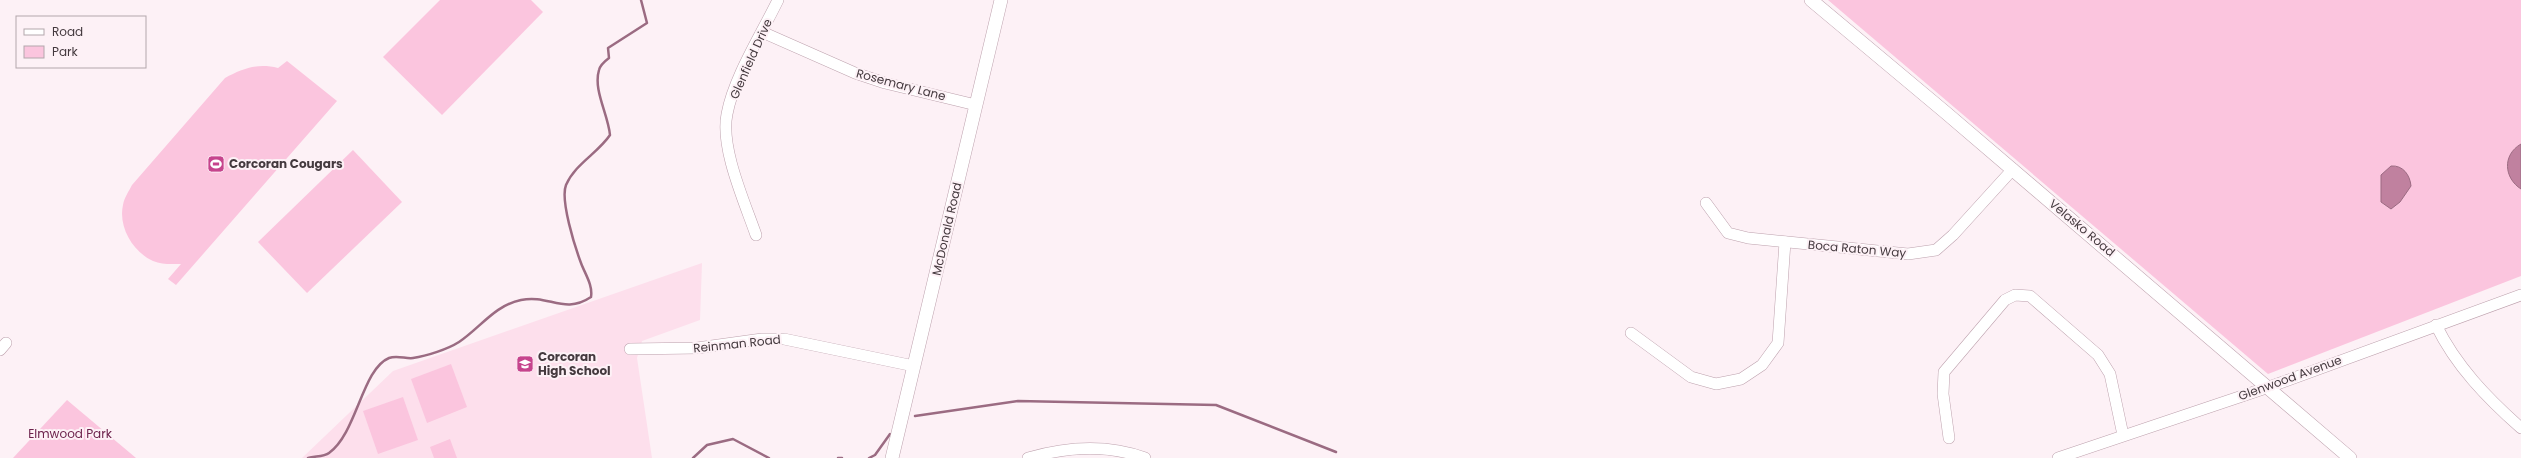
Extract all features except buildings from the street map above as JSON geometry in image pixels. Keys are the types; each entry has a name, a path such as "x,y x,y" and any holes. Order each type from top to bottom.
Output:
{"street":[{"name":"Glenfield Drive","path":"756,235 730,157 727,115 738,81 778,0"},
{"name":"McDonald Road","path":"892,458 1001,0"},
{"name":"Velasko Road","path":"1811,0 2013,170 2350,458"},
{"name":"Rosemary Lane","path":"762,32 855,73 885,83 976,106"},
{"name":"Boca Raton Way","path":"1706,203 1728,233 1785,242 1908,254 1936,250 1953,235 2013,170"},
{"path":"1631,333 1691,377 1716,384 1741,379 1762,365 1778,342 1785,242"},
{"name":"Glenwood Avenue","path":"2058,458 2269,388 2521,294"},
{"path":"1949,438 1943,394 1944,372 2005,300 2015,295 2030,296 2073,331 2107,366 2123,436"},
{"path":"2436,326 2455,359 2474,382 2521,428"},
{"name":"Reinman Road","path":"630,349 697,348 762,339 784,338 914,366"},
{"path":"1028,458 1053,451 1083,448 1110,450 1145,458"}],"shaded area":[{"path":"2521,144 2521,189 2511,179 2508,160 2515,149"},
{"path":"2391,166 2399,167 2405,172 2409,178 2411,186 2400,202 2391,209 2381,202 2381,175"},
{"name":"Corcoran High School","path":"702,263 700,320 642,341 637,358 652,458 302,458 393,371"}],"green space":[{"path":"440,0 531,0 543,12 442,115 383,57"},
{"path":"1828,0 2521,0 2521,276 2268,374"},
{"path":"287,61 337,101 176,285 168,279 181,264 163,264 153,261 139,252 129,238 125,230 122,213 127,195 132,185 225,78 251,67 264,66 278,68"},
{"path":"353,150 402,202 307,293 258,242"},
{"path":"451,364 467,407 427,423 411,379"},
{"path":"403,397 418,440 378,454 363,411"},
{"name":"Elmwood Park","path":"67,400 136,458 13,458"},
{"path":"450,439 457,458 434,458 430,447"}],"waterway":[{"path":"308,458 327,454 339,444 372,375 380,364 389,358 419,357 449,347 467,336 495,312 521,300 531,299 573,304 591,297 590,284 578,256 569,224 565,201 566,185 575,171 610,135 599,94 599,70 609,58 608,48 647,23 641,0"},
{"path":"915,416 1018,401 1216,405 1336,452"},
{"path":"869,458 875,455 890,434"},
{"path":"693,458 707,445 733,439 769,458"}],"place":[{"name":"Corcoran Cougars","path":"216,164"},
{"name":"Corcoran High School","path":"525,364"}]}
